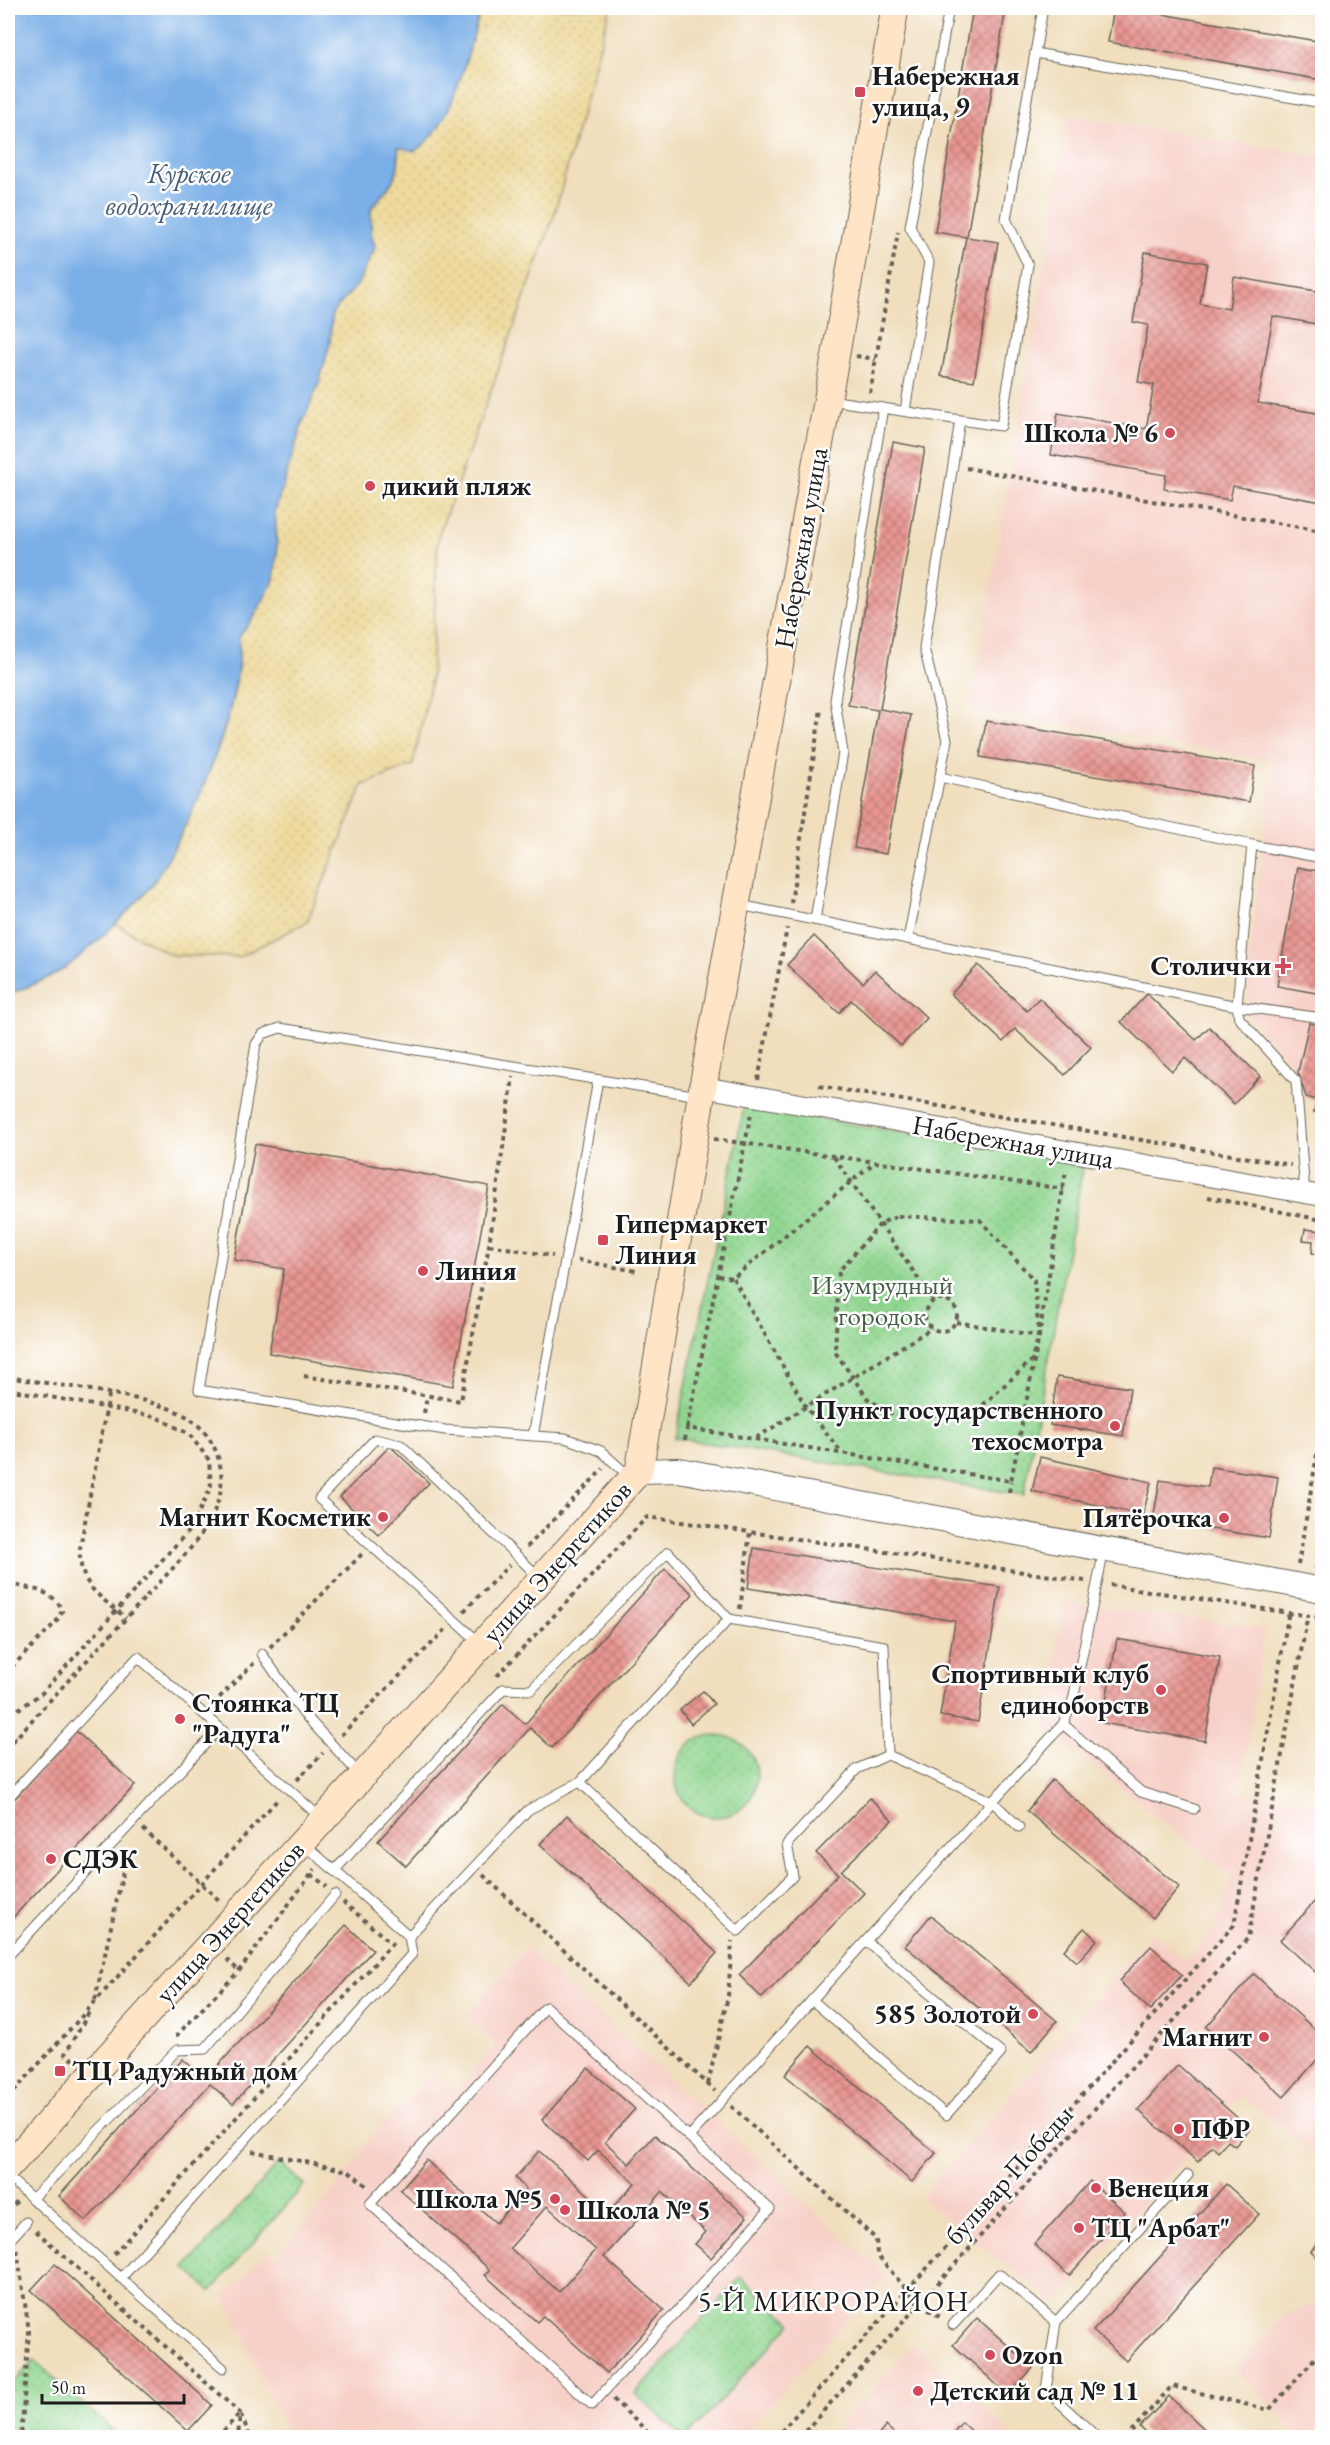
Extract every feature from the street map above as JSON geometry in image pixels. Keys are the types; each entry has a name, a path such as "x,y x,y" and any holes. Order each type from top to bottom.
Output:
{"main road":[{"name":"Набережная улица","path":"636,1474 702,1092 828,400 895,8"},
{"name":"улица Энергетиков","path":"8,2167 636,1474"}],"street":[{"name":"Набережная улица","path":"702,1092 1314,1195"},
{"name":"улица Энергетиков","path":"636,1474 679,1470 1310,1588"}],"lane":[{"path":"905,411 929,262 910,227 950,8"},
{"path":"828,400 1001,426 1028,265 1006,219 1043,8"},
{"path":"1035,53 1323,103"},
{"path":"815,920 843,753 835,700 883,408"},
{"path":"908,939 947,740 924,648 960,420"},
{"path":"940,777 1252,845 1323,858"},
{"path":"1252,845 1237,1006 1239,1018 1296,1081 1303,1167 1314,1195"},
{"path":"738,904 1237,1006 1323,1018"},
{"path":"636,1474 611,1460 601,1451 565,1438 422,1426 199,1390 256,1044 263,1034 280,1028 598,1080 702,1092"},
{"path":"533,1436 598,1080"},
{"path":"482,1645 319,1499 375,1439 401,1446 541,1579"},
{"path":"689,2137 1063,1724 1073,1700 1104,1550"},
{"path":"334,1871 503,1689 531,1690 668,1552 734,1620 884,1646 888,1755"},
{"path":"409,1936 528,1810 580,1782 734,1620"},
{"path":"262,1654 303,1713 362,1777"},
{"path":"8,1798 138,1657 323,1819"},
{"path":"1063,1724 1142,1792 1194,1809"},
{"path":"8,1956 220,1728"},
{"path":"580,1782 738,1931 793,1876 787,1844 857,1769 888,1755 993,1802 1019,1827"},
{"path":"121,2278 412,1954 409,1936 302,1843"},
{"path":"33,2199 177,2050 205,2049 335,1895"},
{"path":"812,2000 946,2115 1001,2053 866,1941"},
{"path":"546,2007 770,2209 592,2405 370,2205 378,2196 546,2007"},
{"path":"1098,2438 1046,2390 1056,2322 1188,2175"},
{"path":"8,2177 223,2368"},
{"path":"12,2242 26,2222"},
{"path":"953,2325 999,2274 1056,2322"}],"path":[{"path":"953,466 1323,531"},
{"path":"304,1376 461,1401 489,1245 515,1066"},
{"path":"750,1074 770,1078"},
{"path":"818,1086 1303,1167"},
{"path":"686,1440 745,1144 1064,1189"},
{"path":"834,1156 853,1180 933,1300"},
{"path":"1009,1492 1039,1336 1064,1189 1066,1159"},
{"path":"718,1276 733,1278 874,1162"},
{"path":"898,1216 980,1220 1034,1280 1039,1336 1031,1361 971,1416 890,1413 868,1399 835,1352 838,1271 881,1223 898,1216"},
{"path":"733,1278 806,1407 843,1453"},
{"path":"933,1300 948,1300 955,1306 956,1322 947,1331 932,1328 926,1321 926,1308 933,1300"},
{"path":"956,1322 1039,1336"},
{"path":"755,1439 932,1328"},
{"path":"8,1377 156,1404 189,1418 209,1437 218,1456 222,1476 218,1499 196,1542 8,1747"},
{"path":"8,1389 156,1417 189,1434 209,1460 211,1487 191,1528 117,1611 42,1693 16,1711 8,1710"},
{"path":"109,1395 80,1548 79,1564 90,1587 126,1618"},
{"path":"422,1426 427,1396"},
{"path":"1310,1588 1323,1426"},
{"path":"687,1428 1011,1481"},
{"path":"518,1541 526,1548 611,1460"},
{"path":"775,2438 1234,1925 1323,1531"},
{"path":"734,1620 750,1532"},
{"path":"204,1714 371,1545"},
{"path":"8,2098 288,1788 518,1557"},
{"path":"8,1584 51,1595 58,1601 62,1611 56,1622 8,1671"},
{"name":"бульвар Победы","path":"799,2438 1248,1938 1310,1588"},
{"path":"8,1731 16,1738"},
{"path":"134,1820 227,1907"},
{"path":"74,2060 65,2054 95,2002 134,1820"},
{"path":"114,2254 392,1944 311,1874"},
{"path":"708,2085 728,1996 733,1926"},
{"path":"213,2143 349,2171 378,2196"},
{"path":"13,2219 11,2208 240,2413 251,2438"},
{"path":"12,2242 29,2331 21,2438"},
{"path":"1125,2438 1172,2386 1269,2410 1323,2350"},
{"path":"604,2391 654,2438"},
{"path":"217,2438 240,2413"},
{"path":"238,2438 240,2413"}],"shaded area":[{"name":"Школа № 6","path":"1069,115 1322,156 1322,1087 1307,1083 1249,1015 1248,970 1273,761 971,709"},
{"path":"1063,1602 1265,1628 1240,1792 1322,1804 1322,2143 1314,2153 1241,2096 1056,2304 921,2198 1152,1933 1187,1961 1215,1929 1232,1877 1046,1728"},
{"name":"Школа № 5","path":"526,1948 887,2276 740,2438 288,2437 225,2297 267,2250 277,2257 363,2154 360,2150 396,2109 399,2111 432,2072 457,2091 495,2043 465,2017"},
{"path":"1322,2300 1322,2437 1301,2437 1235,2369 1283,2316"},
{"name":"Детский сад № 11","path":"914,2344 1015,2437 829,2438"}],"green space":[{"name":"Изумрудный городок","path":"744,1107 1084,1162 1024,1495 675,1438"},
{"path":"708,1735 724,1735 739,1742 750,1753 757,1768 754,1792 745,1805 724,1817 708,1817 693,1810 682,1799 675,1784 675,1768 682,1753 693,1742"},
{"path":"279,2162 304,2185 211,2291 185,2268"},
{"path":"741,2277 792,2323 687,2437 683,2437 635,2394"},
{"path":"34,2360 120,2437 8,2437 8,2389"}],"sand":[{"name":"дикий пляж","path":"481,8 610,8 554,216 438,537 431,681 413,765 363,785 307,922 239,957 171,955 114,923 155,880 185,827 213,763 233,696 238,665 239,637 254,617 277,553 275,511 303,421 318,386 330,343 332,313 357,285 375,248 371,233 371,208 393,180 398,166 398,146 462,74"}],"water":[{"name":"Курское водохранилище","path":"8,8 481,8 465,66 449,108 428,141 414,151 398,147 396,174 389,187 371,208 371,233 375,248 357,285 332,313 330,343 318,386 303,421 275,511 277,553 274,580 254,617 239,637 238,665 233,696 224,729 199,797 169,857 137,902 62,970 8,994"}],"building":[{"path":"973,8 1006,8 967,237 998,242 974,381 941,376 966,237 935,232"},
{"path":"1114,8 1127,8 1322,42 1322,80 1108,42"},
{"path":"1145,252 1207,263 1200,304 1229,309 1234,277 1322,292 1322,325 1273,316 1258,403 1322,414 1322,502 1233,486 1230,500 1164,489 1166,475 1051,455 1058,413 1146,429 1154,385 1138,382 1148,325 1133,322"},
{"path":"893,442 925,448 880,709 911,715 886,854 854,848 878,710 848,705"},
{"path":"986,721 1255,766 1249,802 980,757"},
{"path":"1298,867 1322,872 1322,994 1277,986"},
{"path":"814,936 863,983 875,970 927,1018 901,1046 851,1000 839,1013 787,965"},
{"path":"978,965 1027,1011 1039,998 1091,1047 1065,1075 1015,1029 1003,1042 951,994"},
{"path":"1147,994 1196,1040 1209,1027 1260,1076 1234,1104 1185,1058 1172,1071 1121,1022"},
{"path":"1309,1023 1322,1026 1322,1113 1314,1112 1317,1100 1306,1097 1298,1072"},
{"path":"255,1144 489,1186 453,1386 269,1353 284,1269 234,1260"},
{"path":"1305,1229 1322,1231 1322,1255 1312,1253 1313,1241 1303,1240"},
{"path":"1057,1377 1130,1388 1123,1436 1050,1425"},
{"path":"390,1446 429,1483 379,1535 340,1497"},
{"path":"1040,1457 1151,1482 1143,1515 1032,1491"},
{"path":"1211,1467 1278,1477 1269,1538 1153,1520 1160,1480 1208,1487"},
{"path":"754,1548 1000,1587 978,1722 940,1716 955,1621 748,1588"},
{"path":"665,1569 693,1594 552,1748 530,1728 406,1866 378,1841 503,1704 525,1724"},
{"name":"Спортивный клуб единоборств","path":"1117,1639 1220,1657 1205,1741 1102,1723"},
{"path":"703,1691 714,1704 691,1724 680,1710"},
{"path":"76,1731 135,1785 8,1923 8,1806"},
{"path":"1052,1780 1179,1887 1153,1918 1027,1811"},
{"path":"870,1798 892,1820 841,1871 864,1893 762,1998 739,1975 838,1874 816,1853"},
{"path":"567,1815 717,1953 691,1982 540,1844"},
{"path":"1314,1902 1322,1910 1321,1977 1280,1940"},
{"path":"931,1915 1057,2021 1031,2052 905,1946"},
{"path":"346,1925 373,1950 233,2104 210,2084 86,2221 59,2196 183,2059 205,2080"},
{"path":"1084,1928 1097,1940 1077,1962 1064,1950"},
{"path":"1151,1946 1182,1975 1150,2010 1119,1981"},
{"path":"1254,1974 1322,2036 1322,2054 1284,2097 1206,2027"},
{"path":"810,2046 936,2153 912,2182 785,2075"},
{"path":"1178,2065 1250,2129 1235,2146 1228,2141 1218,2152 1212,2146 1198,2162 1138,2110"},
{"path":"588,2068 635,2109 605,2142 629,2164 655,2135 747,2217 711,2258 695,2244 706,2232 662,2192 604,2257 664,2310 607,2373 543,2316 537,2322 485,2275 490,2270 400,2190 426,2160 496,2223 526,2189 515,2178 539,2151 608,2212 635,2183 598,2150 588,2161 542,2120","holes":["547,2206 596,2250 559,2292 510,2248"]},
{"name":"ТЦ \"Арбат\"","path":"1090,2181 1125,2212 1069,2276 1034,2244"},
{"path":"1226,2184 1259,2214 1126,2361 1093,2331"},
{"path":"1322,2237 1322,2262 1311,2251"},
{"path":"55,2264 212,2405 188,2431 31,2290"},
{"path":"977,2318 1033,2368 1008,2395 953,2345"},
{"path":"1169,2396 1214,2438 1151,2438 1140,2427"},
{"path":"962,2422 979,2438 949,2438"},
{"path":"886,2426 899,2438 876,2438"}],"place":[{"name":"Набережная улица, 9","path":"860,92"},
{"name":"Школа № 6","path":"1170,433"},
{"name":"дикий пляж","path":"370,486"},
{"name":"Столички","path":"1283,966"},
{"name":"Гипермаркет Линия","path":"603,1240"},
{"name":"Линия","path":"423,1271"},
{"name":"Пункт государственного техосмотра","path":"1115,1426"},
{"name":"Магнит Косметик","path":"383,1517"},
{"name":"Пятёрочка","path":"1224,1518"},
{"name":"Спортивный клуб единоборств","path":"1161,1690"},
{"name":"Стоянка ТЦ \"Радуга\"","path":"180,1719"},
{"name":"СДЭК","path":"51,1859"},
{"name":"585 Золотой","path":"1033,2014"},
{"name":"Магнит","path":"1264,2037"},
{"name":"ТЦ Радужный дом","path":"60,2071"},
{"name":"ПФР","path":"1179,2129"},
{"name":"Венеция","path":"1096,2188"},
{"name":"Школа №5","path":"555,2199"},
{"name":"Школа № 5","path":"565,2210"},
{"name":"ТЦ \"Арбат\"","path":"1079,2228"},
{"name":"Ozon","path":"990,2355"},
{"name":"Детский сад № 11","path":"918,2391"}],"district":[{"name":"5-Й МИКРОРАЙОН","path":"834,2301"}]}
